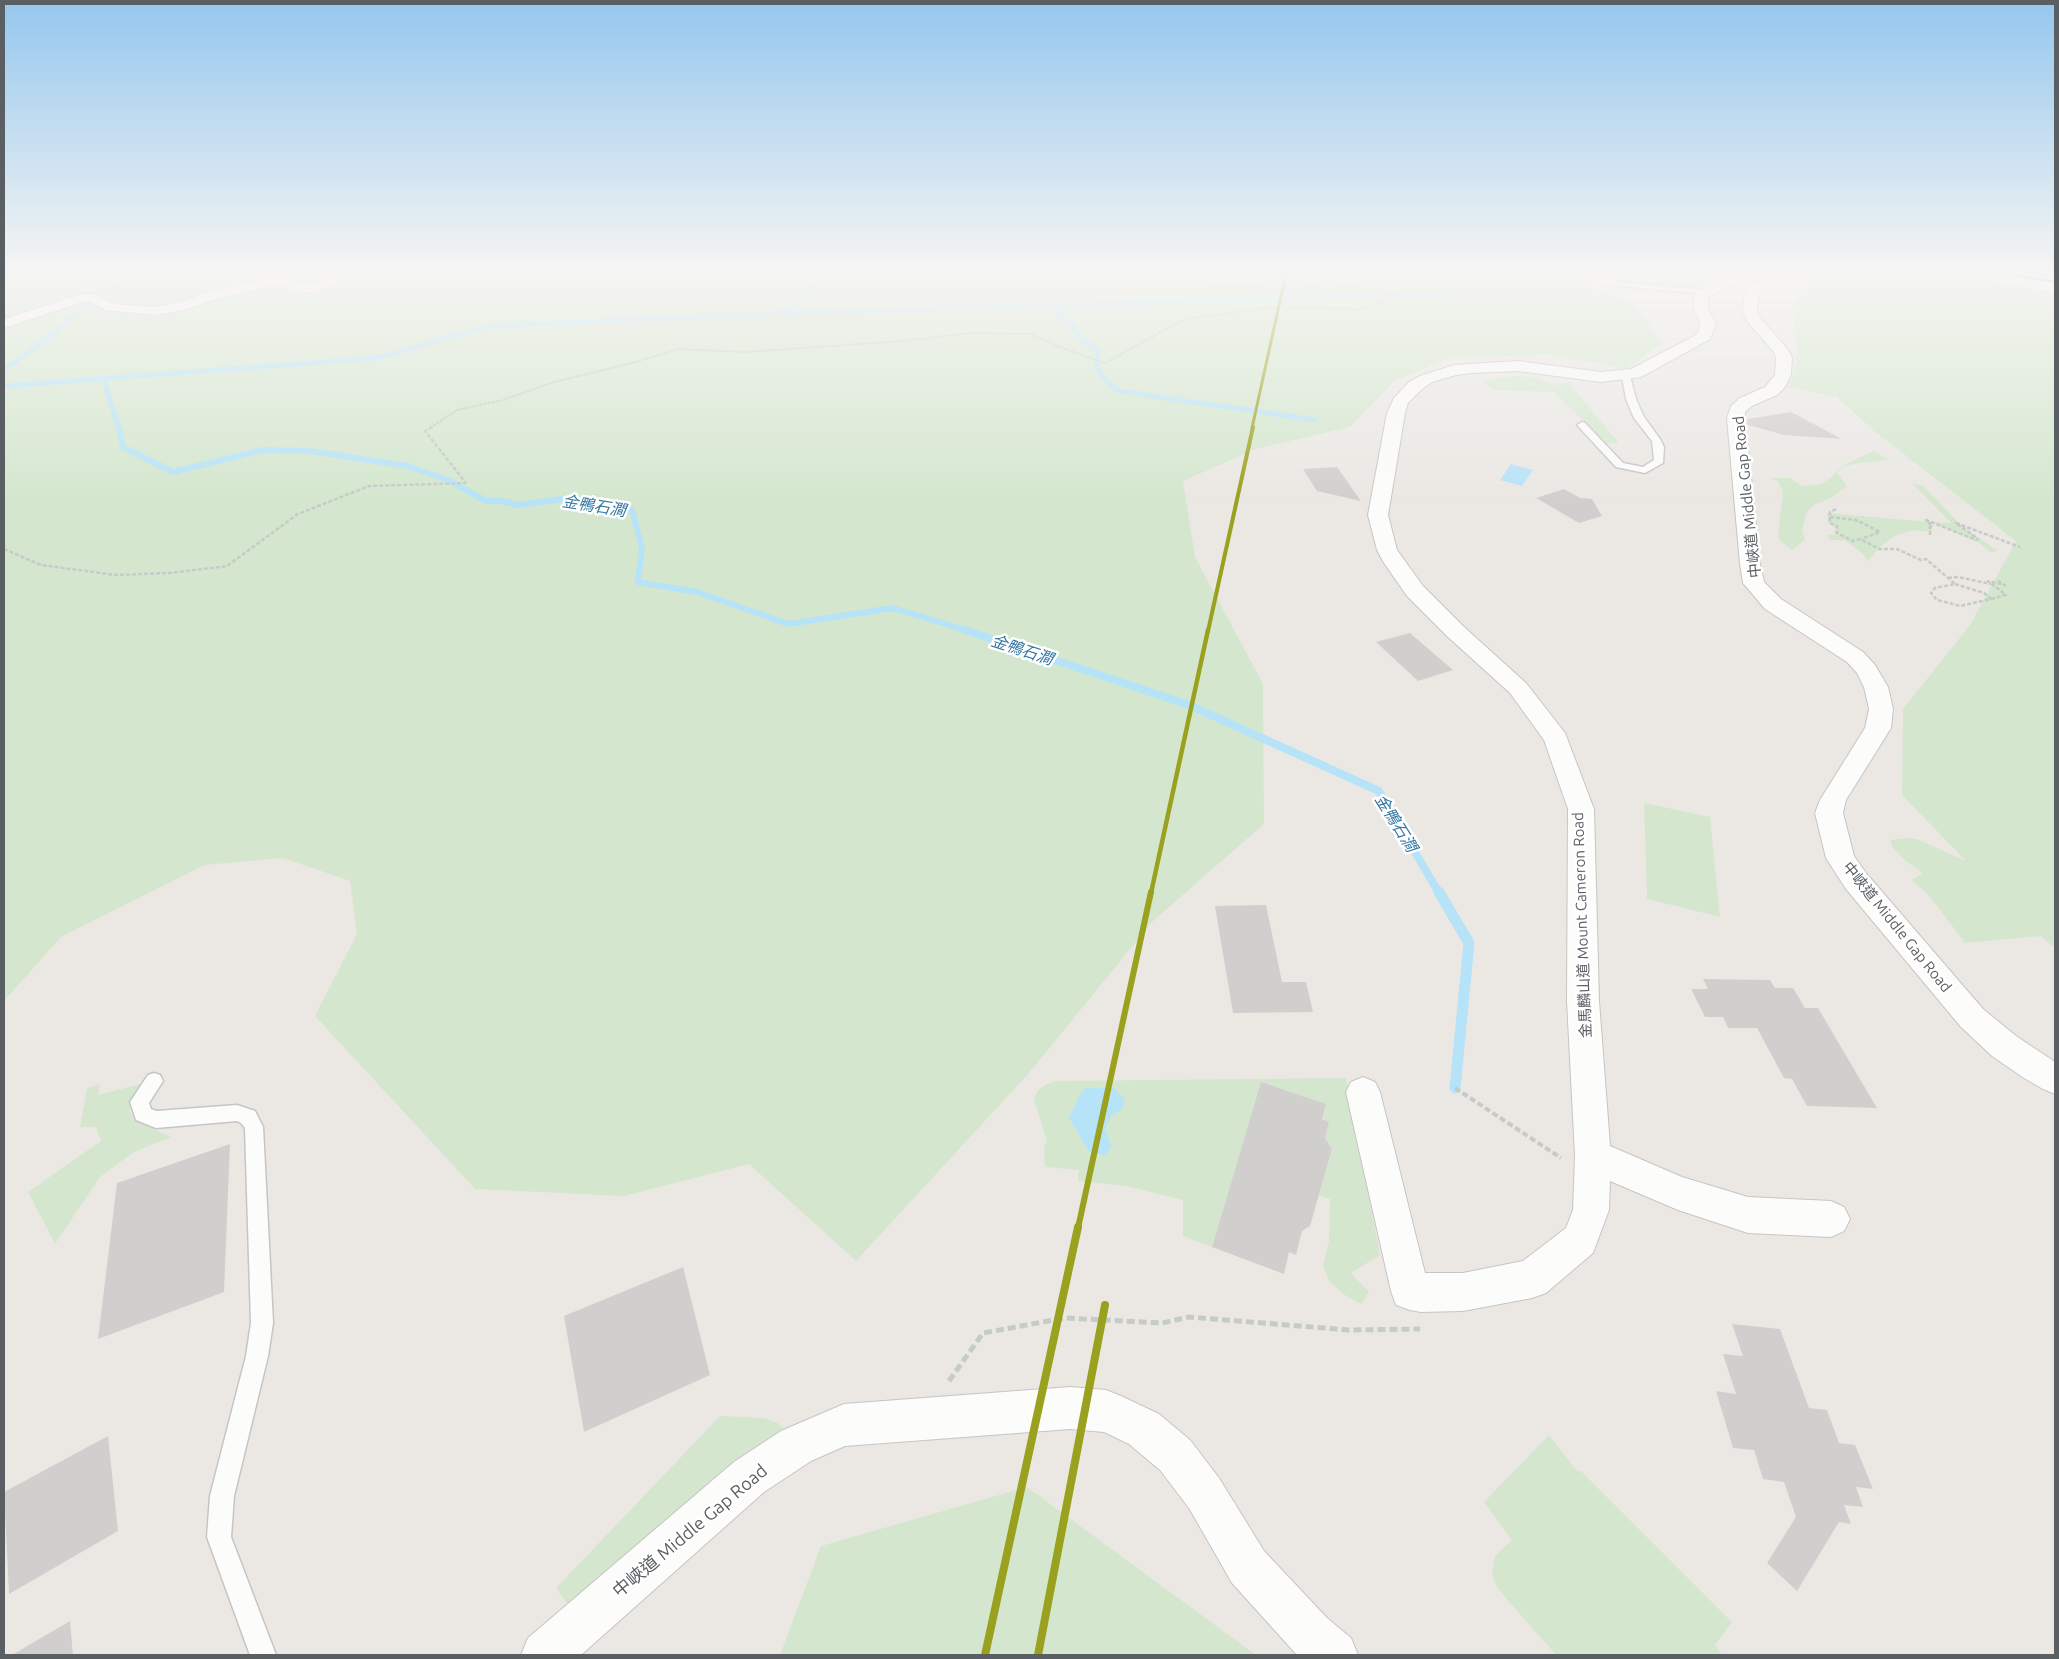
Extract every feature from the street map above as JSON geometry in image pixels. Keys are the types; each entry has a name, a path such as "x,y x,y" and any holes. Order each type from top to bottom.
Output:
{"street":[{"name":"金馬麟山道 Mount Cameron Road","path":"1363,1092 1410,1291 1421,1293 1463,1292 1532,1279 1580,1240 1591,1210 1593,1167 1583,1001 1581,809 1556,738 1518,688 1456,632 1415,591 1394,563 1387,550 1378,515 1396,413 1400,402 1407,394 1426,379 1454,370 1492,367 1545,368 1602,377 1626,376 1645,370 1687,346"},
{"name":"中峽道 Middle Gap Road","path":"1777,346 1784,358 1783,375 1779,383 1772,391 1746,402 1737,410 1736,418 1750,564 1754,584 1774,604 1855,657 1867,670 1876,687 1881,709 1878,728 1833,800 1829,813 1840,858 1856,881 1972,1018 2012,1051 2055,1079"},
{"path":"1593,1167 1748,1215 1831,1219"},
{"name":"中峽道 Middle Gap Road","path":"545,1655 749,1477 796,1446 844,1424 1070,1408 1106,1411 1144,1429 1176,1456 1204,1493 1248,1567 1310,1635 1334,1655"}],"lane":[{"path":"1582,425 1620,465 1645,470 1659,461 1657,440 1639,418 1631,399 1626,376"},
{"path":"154,1081 139,1102 143,1114 156,1120 236,1113 248,1117 254,1127 262,1323 258,1356 222,1496 219,1538 263,1655"}],"path":[{"path":"4,549 41,565 116,575 170,573 227,566 298,514 369,486 466,482 425,431 457,410 503,400 554,382 639,361 678,349 745,352 825,346"},
{"path":"1058,346 1105,363 1135,346"},
{"path":"1830,517 1856,520 1880,532 1853,541 1837,533 1838,529 1830,523 1830,517 1830,512 1836,509"},
{"path":"1930,535 1930,527 1932,526 1926,520 1976,540 1978,539 1956,523 2020,547"},
{"path":"1860,539 1879,549 1898,549 1921,560 1926,559 1955,584"},
{"path":"1948,578 1958,577 1993,585"},
{"path":"1991,599 1984,593 1955,584 1935,588 1931,593 1937,600 1960,606 1991,599 2006,595 1988,581 2005,585 1997,580"},
{"path":"1455,1088 1593,1167"},
{"path":"923,1418 983,1333 1065,1318 1162,1323 1189,1317 1349,1330 1425,1328"}],"green space":[{"path":"4,346 1658,346 1626,368 1549,355 1451,357 1396,380 1350,427 1256,449 1183,481 1195,557 1263,684 1264,824 1153,921 1029,1073 856,1261 749,1164 624,1196 475,1189 315,1016 357,934 350,881 283,858 205,865 61,937 4,1001"},
{"path":"1797,346 2055,346 2055,948 2041,936 1965,943 1931,898 1912,880 1922,873 1902,858 1891,845 1891,840 1917,839 1966,861 1902,795 1903,709 1970,625 2016,541 1874,431 1835,395 1834,397 1789,387 1797,361 1795,356 1798,356"},
{"path":"1518,376 1538,378 1554,385 1568,382 1619,443 1604,443 1553,392 1494,390 1482,382"},
{"path":"1873,451 1890,460 1845,466 1837,472 1847,486 1831,498 1816,504 1807,511 1802,530 1805,540 1792,550 1780,541 1778,535 1783,492 1778,481 1769,478 1790,478 1802,486 1817,485 1828,480 1842,466"},
{"path":"1913,484 1922,485 1962,526 1998,551 1990,552 1978,542 1932,522 1951,523"},
{"path":"1827,513 1930,522 1934,526 1931,528 1932,532 1912,530 1893,537 1881,546 1868,561 1863,554 1845,540 1831,540 1827,535 1835,535 1834,531 1837,529 1828,523"},
{"path":"1644,803 1710,817 1720,917 1647,899"},
{"path":"1346,1078 1380,1255 1351,1273 1369,1292 1361,1304 1346,1296 1329,1281 1323,1266 1329,1241 1330,1199 1319,1195 1332,1149 1325,1138 1329,1122 1261,1083 1212,1247 1183,1236 1183,1200 1126,1186 1078,1181 1079,1170 1045,1167 1044,1146 1047,1142 1034,1099 1038,1090 1056,1081"},
{"path":"100,1084 98,1095 140,1084 129,1110 134,1120 171,1137 134,1152 100,1177 55,1244 28,1192 101,1141 96,1127 80,1127 87,1088"},
{"path":"720,1416 764,1418 778,1423 786,1431 573,1611 556,1588"},
{"path":"1549,1435 1578,1472 1580,1470 1732,1622 1715,1645 1722,1655 1556,1655 1498,1589 1492,1574 1495,1556 1512,1540 1484,1502"},
{"path":"1027,1487 1256,1655 780,1655 821,1546"}],"water":[{"path":"1511,464 1533,470 1522,486 1500,480"},
{"path":"1086,1088 1114,1088 1124,1099 1121,1110 1112,1114 1105,1129 1111,1146 1107,1154 1104,1155 1089,1152 1069,1118 1079,1096"}],"building":[{"path":"1791,412 1842,439 1784,435 1748,425 1747,419"},
{"path":"1337,467 1361,501 1317,491 1303,469"},
{"path":"1564,489 1580,498 1592,499 1602,516 1579,523 1536,498"},
{"path":"1410,633 1453,670 1418,681 1376,642"},
{"path":"1266,905 1282,982 1306,982 1313,1012 1233,1013 1215,906"},
{"path":"1703,979 1770,980 1775,988 1793,988 1805,1008 1818,1008 1877,1108 1807,1106 1792,1079 1784,1078 1757,1028 1728,1028 1723,1017 1705,1017 1691,989 1708,989"},
{"path":"1261,1082 1326,1104 1322,1119 1329,1122 1325,1138 1332,1149 1310,1226 1302,1231 1296,1255 1289,1252 1284,1274 1212,1247"},
{"path":"230,1144 224,1292 98,1339 117,1183"},
{"path":"683,1267 710,1375 584,1432 564,1316"},
{"path":"1732,1324 1780,1329 1809,1408 1827,1410 1839,1443 1855,1445 1873,1489 1856,1487 1863,1507 1844,1505 1851,1524 1839,1522 1797,1591 1767,1563 1796,1517 1784,1482 1763,1479 1754,1450 1733,1448 1716,1391 1736,1394 1723,1354 1743,1356"},
{"path":"108,1436 118,1531 9,1594 4,1492"},
{"path":"70,1621 73,1655 12,1655"}],"waterway":[{"path":"4,370 36,346"},
{"path":"103,379 377,358 418,346"},
{"path":"1092,346 1098,350 1097,367 1103,378 1119,391 1315,420"},
{"path":"4,386 103,379"},
{"path":"103,379 119,428"},
{"name":"金鴨石澗","path":"119,427 123,447 173,472 263,450 311,451 407,466 448,480 486,501 501,501 519,505 563,499 632,510 642,548 638,582 697,592 788,624 893,608 969,631"},
{"name":"金鴨石澗","path":"965,630 1189,705 1379,791 1439,893"},
{"name":"金鴨石澗","path":"1439,892 1469,943 1455,1088"}],"transit line":[{"path":"985,1655 1270,346"},
{"path":"1038,1655 1105,1305"}]}
